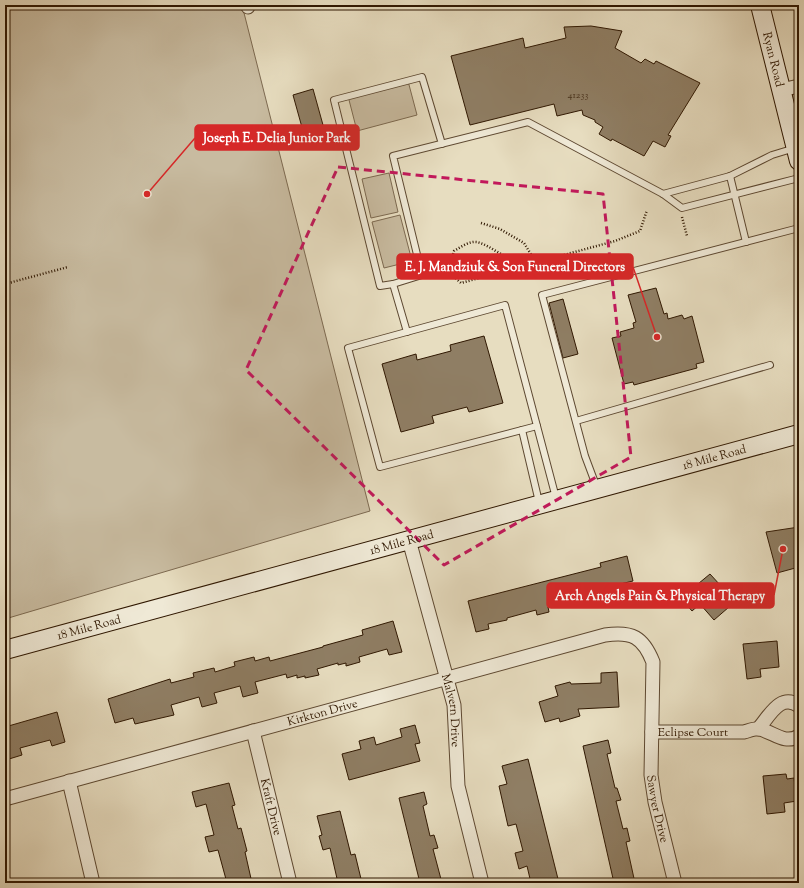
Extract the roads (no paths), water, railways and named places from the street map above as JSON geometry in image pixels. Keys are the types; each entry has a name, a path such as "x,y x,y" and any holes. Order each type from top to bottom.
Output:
{"main road":[{"name":"Ryan Road","path":"760,5 797,154"},
{"name":"18 Mile Road","path":"5,650 799,434"}],"street":[{"path":"781,90 799,86"},
{"name":"Malvern Drive","path":"409,540 448,678 456,718 458,786 482,883"},
{"name":"Kirkton Drive","path":"5,799 605,635 629,634 640,640"},
{"name":"Eclipse Court","path":"640,640 648,651 653,662 652,732 744,732 758,729"},
{"path":"799,706 790,702 778,704 758,729 782,739 789,740 799,736"},
{"name":"Kraft Drive","path":"253,731 290,883"},
{"name":"Sawyer Drive","path":"652,732 653,789 675,883"},
{"path":"69,781 93,883"}],"lane":[{"path":"442,144 422,77 334,100 380,286 393,284 422,275 393,156 442,144 528,122 663,194 682,208 799,178"},
{"path":"663,194 730,176 772,156 797,154"},
{"path":"730,176 746,242"},
{"path":"597,488 585,456 542,295 799,228"},
{"path":"393,284 407,332"},
{"path":"537,426 380,467 348,348 505,305 557,500"},
{"path":"576,421 770,366"},
{"path":"522,430 539,504"}],"place":[{"name":"Joseph E. Delia Junior Park","path":"147,194"},
{"name":"E. J. Mandziuk & Son Funeral Directors","path":"657,337"},
{"name":"Arch Angels Pain & Physical Therapy","path":"783,549"}]}
